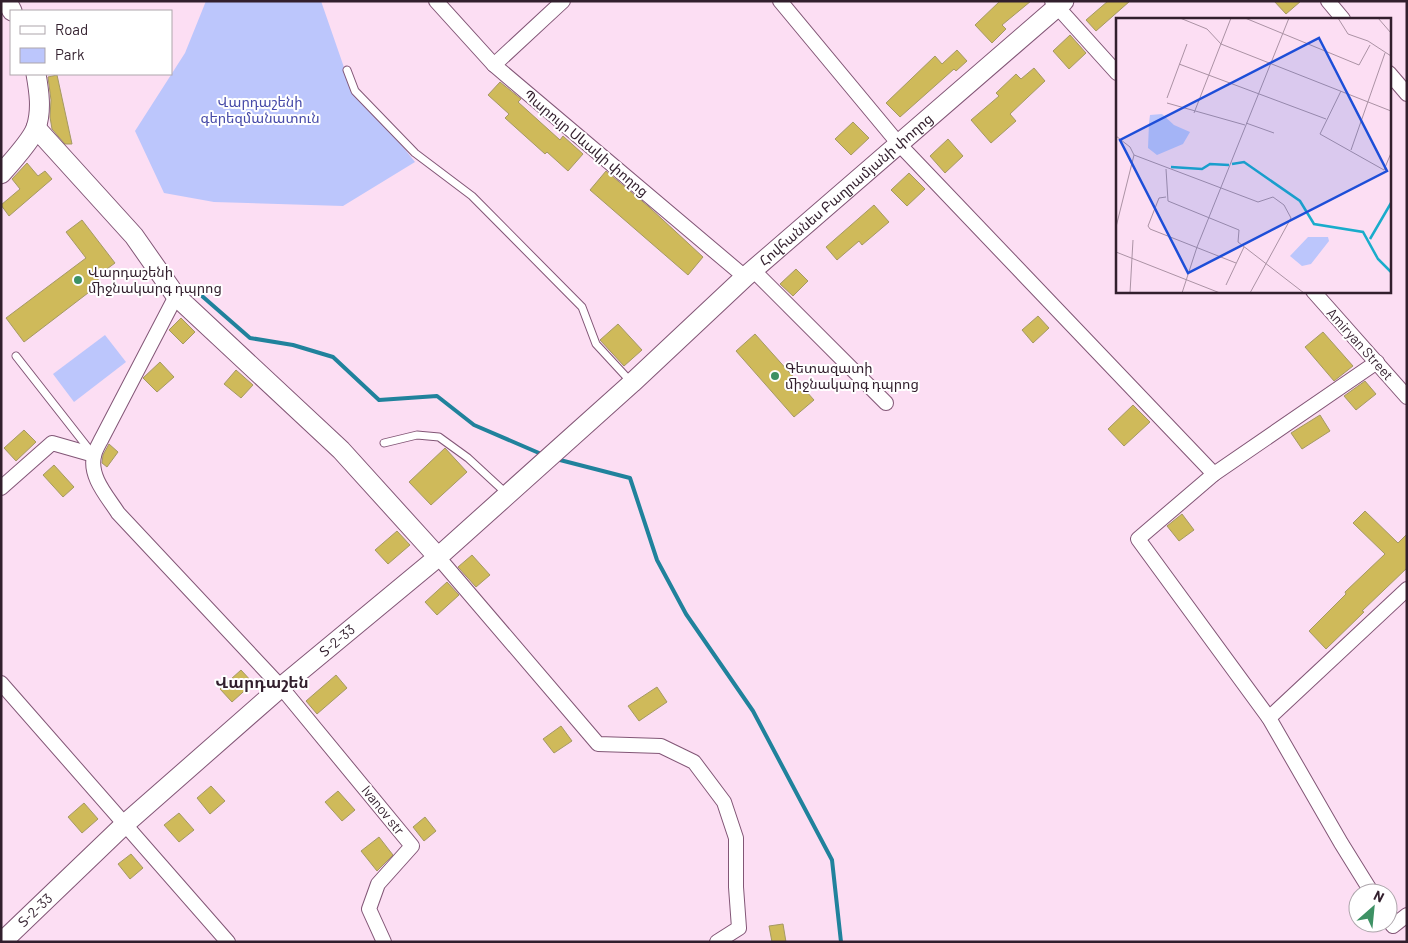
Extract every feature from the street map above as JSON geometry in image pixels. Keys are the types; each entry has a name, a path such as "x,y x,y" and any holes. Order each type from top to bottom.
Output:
{"street":[{"name":"Պարույր Սևակի փողոց","path":"436,1 494,65 749,273 886,403"},
{"path":"494,65 564,1"},
{"path":"780,1 898,143 1214,474"},
{"path":"1328,1 1342,18"},
{"path":"1058,3 1116,72"},
{"name":"Հովհաննես Բաղրամյանի փողոց","path":"632,383 749,273 1058,3"},
{"path":"1,174 17,156 36,128 40,100 36,75"},
{"path":"1390,75 1407,94"},
{"path":"36,128 134,236 176,296 341,450 438,557 598,744 661,746 694,762 724,802 736,838 738,928 717,942"},
{"name":"Amiryan Street","path":"1314,292 1407,397"},
{"path":"176,296 94,455 93,469 98,482 118,512 281,687"},
{"path":"1366,883 1269,718 1138,539 1214,474 1377,362"},
{"name":"Տ-2-33","path":"2,942 125,824 281,687 438,557 632,383"},
{"path":"1,488 52,442 94,455"},
{"path":"1269,718 1407,589"},
{"path":"1,683 228,942"},
{"name":"Ivanov str","path":"281,687 412,846 378,884 369,909 384,942"}],"lane":[{"path":"348,70 355,91 415,153 472,196 582,307 596,344 632,383"},
{"path":"16,356 94,455"},
{"path":"384,443 417,435 439,437 468,458 507,495"}],"green space":[{"name":"Վարդաշենի գերեզմանատուն","path":"206,1 321,1 347,76 415,162 343,206 214,202 164,193 135,131 185,53"},
{"path":"105,335 126,362 74,402 53,374"}],"building":[{"path":"1000,1 1031,1 1002,25 1006,29 992,43 975,25"},
{"path":"1108,1 1130,1 1096,31 1086,20"},
{"path":"1274,1 1301,1 1286,14"},
{"path":"1070,35 1086,53 1069,69 1053,51"},
{"path":"957,50 967,61 956,71 954,69 900,117 886,103 935,56 942,64"},
{"path":"1034,68 1045,81 1010,114 1016,121 991,143 971,120 999,96 996,93 1016,74 1021,79"},
{"path":"57,75 72,144 65,144 52,129 48,77"},
{"path":"500,82 521,99 518,102 560,140 563,136 583,154 568,171 547,152 545,154 505,118 509,114 488,95"},
{"path":"853,122 869,138 851,155 835,139"},
{"path":"948,139 963,156 945,173 930,156"},
{"path":"27,163 38,176 45,171 52,179 9,216 1,205 20,189 12,179"},
{"path":"606,171 649,207 703,257 688,275 590,190"},
{"path":"909,173 925,189 907,206 891,190"},
{"path":"874,205 889,222 862,245 859,241 837,260 826,247"},
{"name":"Վարդաշենի միջնակարգ դպրոց","path":"82,220 115,263 96,277 101,283 24,342 6,318 86,258 66,232"},
{"path":"796,269 808,281 793,296 780,284"},
{"path":"1038,316 1049,328 1033,343 1022,330"},
{"path":"181,318 195,332 183,344 169,330"},
{"path":"618,324 642,350 624,366 600,340"},
{"path":"1323,332 1353,366 1334,381 1305,347"},
{"name":"Գետազատի միջնակարգ դպրոց","path":"755,334 814,400 794,417 736,351"},
{"path":"160,362 174,377 157,392 143,378"},
{"path":"236,370 253,385 241,398 224,384"},
{"path":"1365,381 1376,394 1356,410 1344,396"},
{"path":"1133,405 1150,422 1124,446 1108,429"},
{"path":"1320,415 1330,431 1302,449 1291,433"},
{"path":"24,430 36,442 16,461 4,448"},
{"path":"109,444 118,452 107,467 102,463 103,455"},
{"path":"445,448 467,472 431,505 409,482"},
{"path":"54,465 74,487 63,497 43,475"},
{"path":"1365,511 1398,543 1407,534 1407,568 1326,649 1309,631 1346,594 1345,592 1385,554 1353,523"},
{"path":"1182,514 1194,530 1179,541 1167,526"},
{"path":"397,531 410,545 388,564 375,550"},
{"path":"472,555 490,575 476,587 458,567"},
{"path":"447,582 459,595 437,615 425,602"},
{"path":"241,670 253,683 232,702 220,689"},
{"path":"336,675 347,688 317,714 306,701"},
{"path":"657,687 667,702 639,721 628,706"},
{"path":"561,726 572,741 554,753 543,739"},
{"path":"211,786 225,801 210,814 197,798"},
{"path":"338,791 355,810 342,821 325,802"},
{"path":"84,803 98,819 82,833 68,817"},
{"path":"179,813 194,830 179,842 164,825"},
{"path":"425,817 436,831 424,841 413,827"},
{"path":"379,837 393,855 377,871 361,851"},
{"path":"131,854 143,868 130,879 118,864"},
{"path":"783,924 786,942 772,942 769,926"}],"waterway":[{"path":"194,289 250,338 293,345 333,357 379,400 437,396 474,425 539,453"},
{"path":"560,460 630,478 657,560 686,614 753,711 832,860 841,942"}],"place":[{"name":"Վարդաշենի միջնակարգ դպրոց","path":"78,280"},
{"name":"Գետազատի միջնակարգ դպրոց","path":"775,376"}],"district":[{"name":"Վարդաշեն","path":"262,682"}]}
